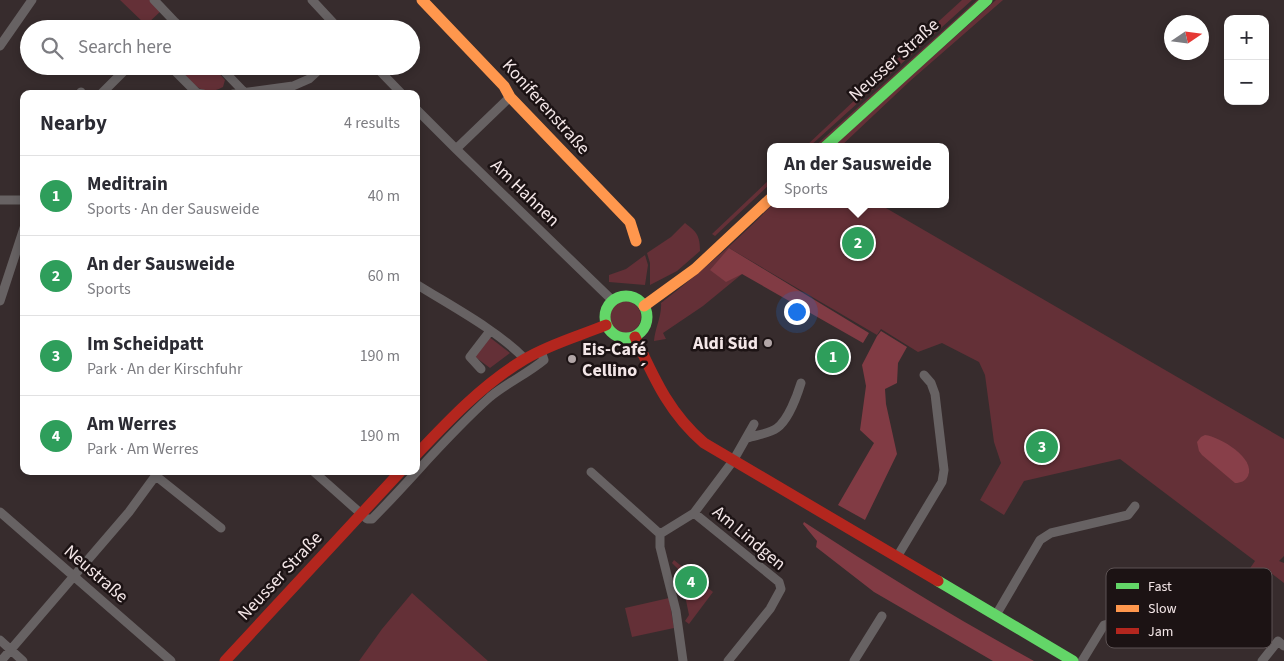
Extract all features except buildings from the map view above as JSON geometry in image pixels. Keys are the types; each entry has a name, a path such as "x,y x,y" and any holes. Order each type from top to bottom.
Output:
{"main road":[{"name":"Koniferenstraße","path":"422,0 504,86 510,97 630,222 636,241"},
{"name":"Neusser Straße","path":"829,143 987,0"},
{"path":"644,306 700,266 767,202"},
{"path":"624,296 632,296 644,306 647,314 646,323 642,331 634,337 618,337 606,325 604,317 612,300 624,296"},
{"path":"420,452 473,396 507,370 541,351 606,325"},
{"path":"634,337 656,384 675,415 698,439 733,462 1073,661"},
{"name":"Neusser Straße","path":"225,661 397,475"}],"street":[{"path":"0,46 32,0"},
{"path":"154,0 173,20"},
{"path":"312,0 331,20"},
{"path":"104,90 120,75"},
{"path":"179,75 195,90"},
{"path":"228,75 243,90"},
{"path":"261,90 293,86 313,75"},
{"path":"384,75 398,90"},
{"path":"456,149 510,97"},
{"name":"Am Hahnen","path":"420,113 612,300"},
{"path":"0,200 20,200"},
{"path":"0,301 20,240"},
{"path":"420,287 490,331 525,359"},
{"path":"481,369 470,357 490,331"},
{"path":"420,467 454,431 492,396 544,360 541,351"},
{"path":"897,558 942,482 944,470 935,394 931,383 924,375"},
{"path":"747,438 776,430 782,424 796,398 801,383"},
{"path":"660,534 694,513 733,462 754,424"},
{"path":"591,472 660,534 660,547 676,611 683,661"},
{"path":"1,661 129,512 157,475"},
{"path":"159,475 221,528"},
{"path":"321,475 367,520 372,519 413,475"},
{"path":"996,615 1044,536 1128,515 1135,506"},
{"name":"Neustraße","path":"0,512 171,661"},
{"name":"Am Lindgen","path":"694,513 778,582 782,590 770,609 728,661"},
{"path":"854,661 882,616"},
{"path":"1082,661 1106,624"},
{"path":"0,640 24,661"},
{"path":"1265,660 1278,642 1284,646"}],"shaded area":[{"path":"120,0 152,0 162,10 151,20 141,20"},
{"path":"962,0 972,0 813,143 809,143 857,96"},
{"path":"977,0 980,0 821,143 818,143"},
{"path":"996,0 1003,0 910,81 844,143 836,143"},
{"path":"185,75 220,75 225,80 223,87 215,90 202,90"},
{"path":"767,182 767,187 715,236 712,234"},
{"path":"769,208 886,208 1284,439 1284,556 1279,561 1284,563 1284,583 1272,574 1272,568 1250,568 1255,561 1120,459 1024,481 1004,515 980,500 1001,463 994,442 985,375 979,362 942,343 918,352 881,329 877,335 729,248 742,274 703,306 663,333 666,339 654,341 661,303"},
{"path":"685,223 697,235 700,251 677,271 650,285 650,263 647,253 671,237"},
{"path":"729,248 869,333 863,343 742,274 726,282 710,270"},
{"path":"645,255 648,265 645,285 609,282 609,275 626,269"},
{"path":"625,301 631,302 636,306 640,311 640,323 636,328 631,332 625,333 619,332 614,328 610,323 609,317 610,311 614,306 619,302"},
{"path":"881,331 907,347 898,363 897,383 885,389 886,404 897,454 865,520 838,505 874,443 860,430 866,386 862,365"},
{"path":"488,336 510,353 490,368 474,356"},
{"path":"1205,435 1227,444 1242,456 1247,462 1249,469 1246,479 1235,483 1202,455 1197,442"},
{"path":"804,522 918,594 1034,661 993,661 874,592 816,547 817,541 803,524"},
{"path":"674,560 713,592 689,624 685,621 689,615 680,571 672,563"},
{"path":"412,593 488,661 359,661 382,629"},
{"path":"669,598 674,628 632,637 625,608"}],"traffic: fast":[{"path":"829,143 987,0"},
{"path":"630,296 638,299 644,305 647,317 644,329 638,335 622,338 614,335 608,329 605,313 608,305 614,299 630,296"},
{"path":"938,581 1073,661"}],"traffic: slow":[{"path":"422,0 504,86 510,97 630,222 636,241"},
{"path":"644,306 695,269 767,202"}],"traffic: jam":[{"path":"420,451 467,403 510,369 544,349 606,325"},
{"path":"635,337 656,381 672,407 681,420 704,443 938,581"},
{"path":"225,661 397,475"}],"place":[{"name":"An der Sausweide","path":"858,243"},
{"name":"Aldi Süd","path":"768,343"},
{"name":"Meditrain","path":"833,357"},
{"name":"Eis-Café Cellino´","path":"572,359"},
{"name":"Im Scheidpatt","path":"1042,447"},
{"name":"Am Werres","path":"691,582"}]}
